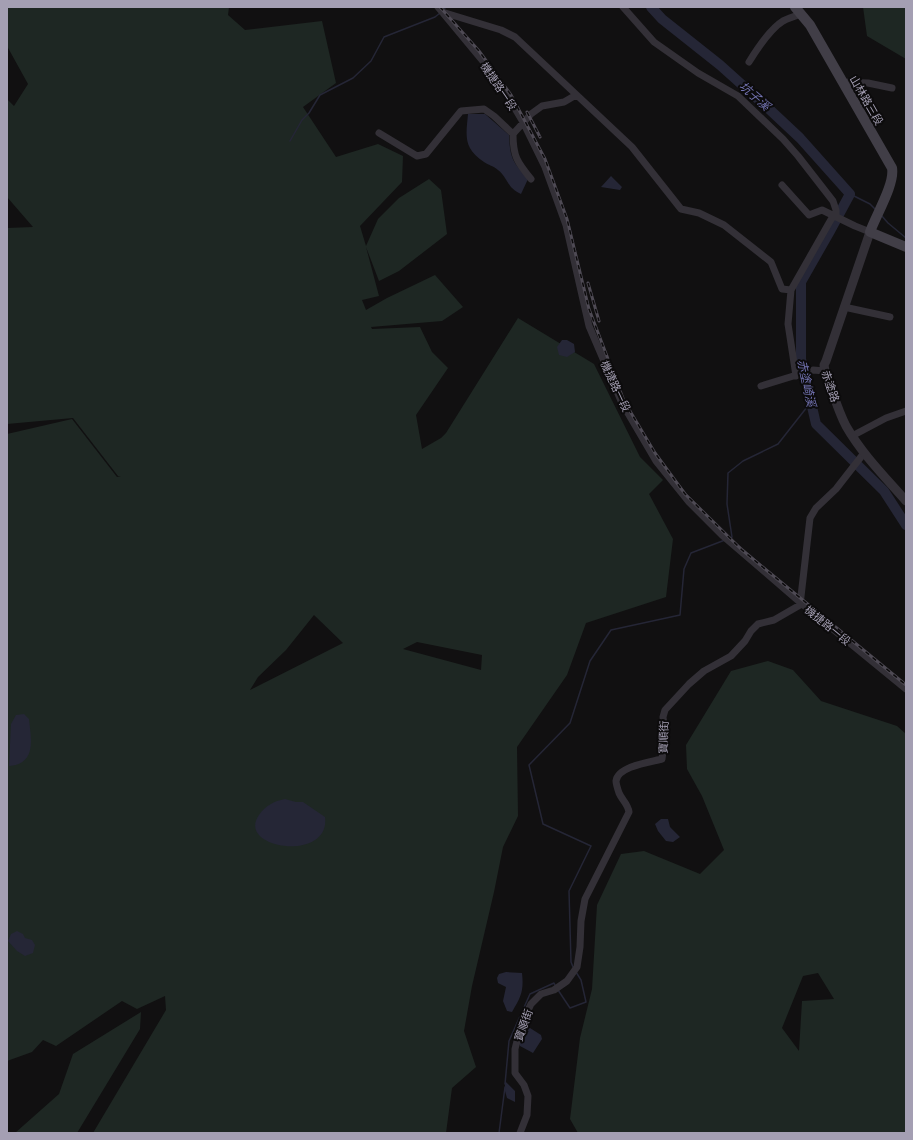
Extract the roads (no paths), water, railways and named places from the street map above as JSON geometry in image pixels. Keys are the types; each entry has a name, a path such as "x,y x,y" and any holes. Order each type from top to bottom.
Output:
{"main road":[{"name":"山林路三段","path":"798,10 810,25 892,168 892,179 870,232"},
{"path":"870,232 906,248"}],"street":[{"path":"623,7 654,42 698,73 738,96 795,152 833,201 836,210 834,216 791,290 788,324 797,375"},
{"path":"749,62 774,29 782,21 798,10"},
{"path":"440,11 501,30 515,37 632,147 681,209 699,213 724,225 771,262 782,289 791,290"},
{"name":"機捷路一段","path":"440,11 507,95 523,122 545,167 566,225 589,326 622,403 656,461 689,502 723,537 906,689"},
{"path":"843,82 868,83 892,88"},
{"path":"531,179 519,164 513,149 513,134 523,122 542,106 564,102 576,95"},
{"path":"379,133 417,156 426,154 461,112 484,110 494,116 513,134"},
{"path":"782,185 808,215 822,210 870,232"},
{"name":"赤塗路","path":"870,232 824,365 843,419 862,456 906,501"},
{"path":"844,307 890,317"},
{"path":"761,386 813,370 825,371"},
{"path":"852,436 886,418 906,411"},
{"path":"801,603 810,518 816,508 836,489 862,456"},
{"name":"寶順街","path":"520,1133 527,1115 528,1096 524,1085 515,1073 515,1049 522,1025 531,1004 541,994 554,990 567,981 577,967 580,947 581,920 586,899 629,812 629,807 620,794 616,782 619,774 628,768 662,759 665,735 663,717 665,710 689,684 704,671 731,656 745,641 750,631 758,624 774,620 801,603"}],"water":[{"path":"468,114 485,114 509,135 510,150 513,160 528,179 521,194 516,192 510,186 504,176 495,167 484,162 472,152 467,141"},
{"path":"611,176 622,187 620,190 601,187"},
{"path":"562,340 567,340 574,344 575,352 567,357 559,355 557,347"},
{"path":"24,714 29,719 31,734 28,756 24,761 9,766 11,724 16,715"},
{"path":"285,799 303,802 325,817 323,832 314,841 300,846 285,846 271,843 260,836 255,827 259,815 270,804"},
{"path":"661,819 668,819 670,827 680,837 673,842 666,841 658,831 655,824"},
{"path":"17,931 23,934 25,938 32,940 35,945 33,953 25,956 17,951 8,941 11,934"},
{"path":"506,972 522,973 523,985 521,994 512,1012 507,1011 503,1001 506,987 498,983 497,978 499,974"},
{"path":"527,1028 530,1028 541,1035 542,1039 533,1053 520,1046 519,1042"},
{"path":"505,1081 515,1091 515,1102 507,1098"}],"waterway":[{"path":"443,10 446,7"},
{"name":"赤塗崎溪","path":"651,7 662,19 720,65 800,138 850,194 801,282 801,359 816,424 884,491 906,525"},
{"path":"290,141 302,120 309,113 320,95 353,78 371,61 384,37 435,17 440,13"},
{"path":"850,194 870,204 875,209"},
{"path":"881,215 906,238"},
{"path":"731,538 727,504 728,473 743,461 778,444 811,402"},
{"path":"573,967 571,962 569,891 591,846 543,824 529,765 570,723 590,661 611,630 680,615 684,569 691,553 725,540"},
{"path":"558,990 570,1008 586,1002 581,980 576,972"},
{"path":"505,1084 509,1041 530,994 554,983 556,987"},
{"path":"499,1133 505,1087"}],"railway":[{"path":"440,7 479,51 511,95 545,159 567,219 589,309 624,401 655,453 685,494 742,550 906,685"},
{"path":"527,112 540,137"},
{"path":"588,283 599,321"}],"water label":[{"name":"坑子溪","path":"755,96"}]}
